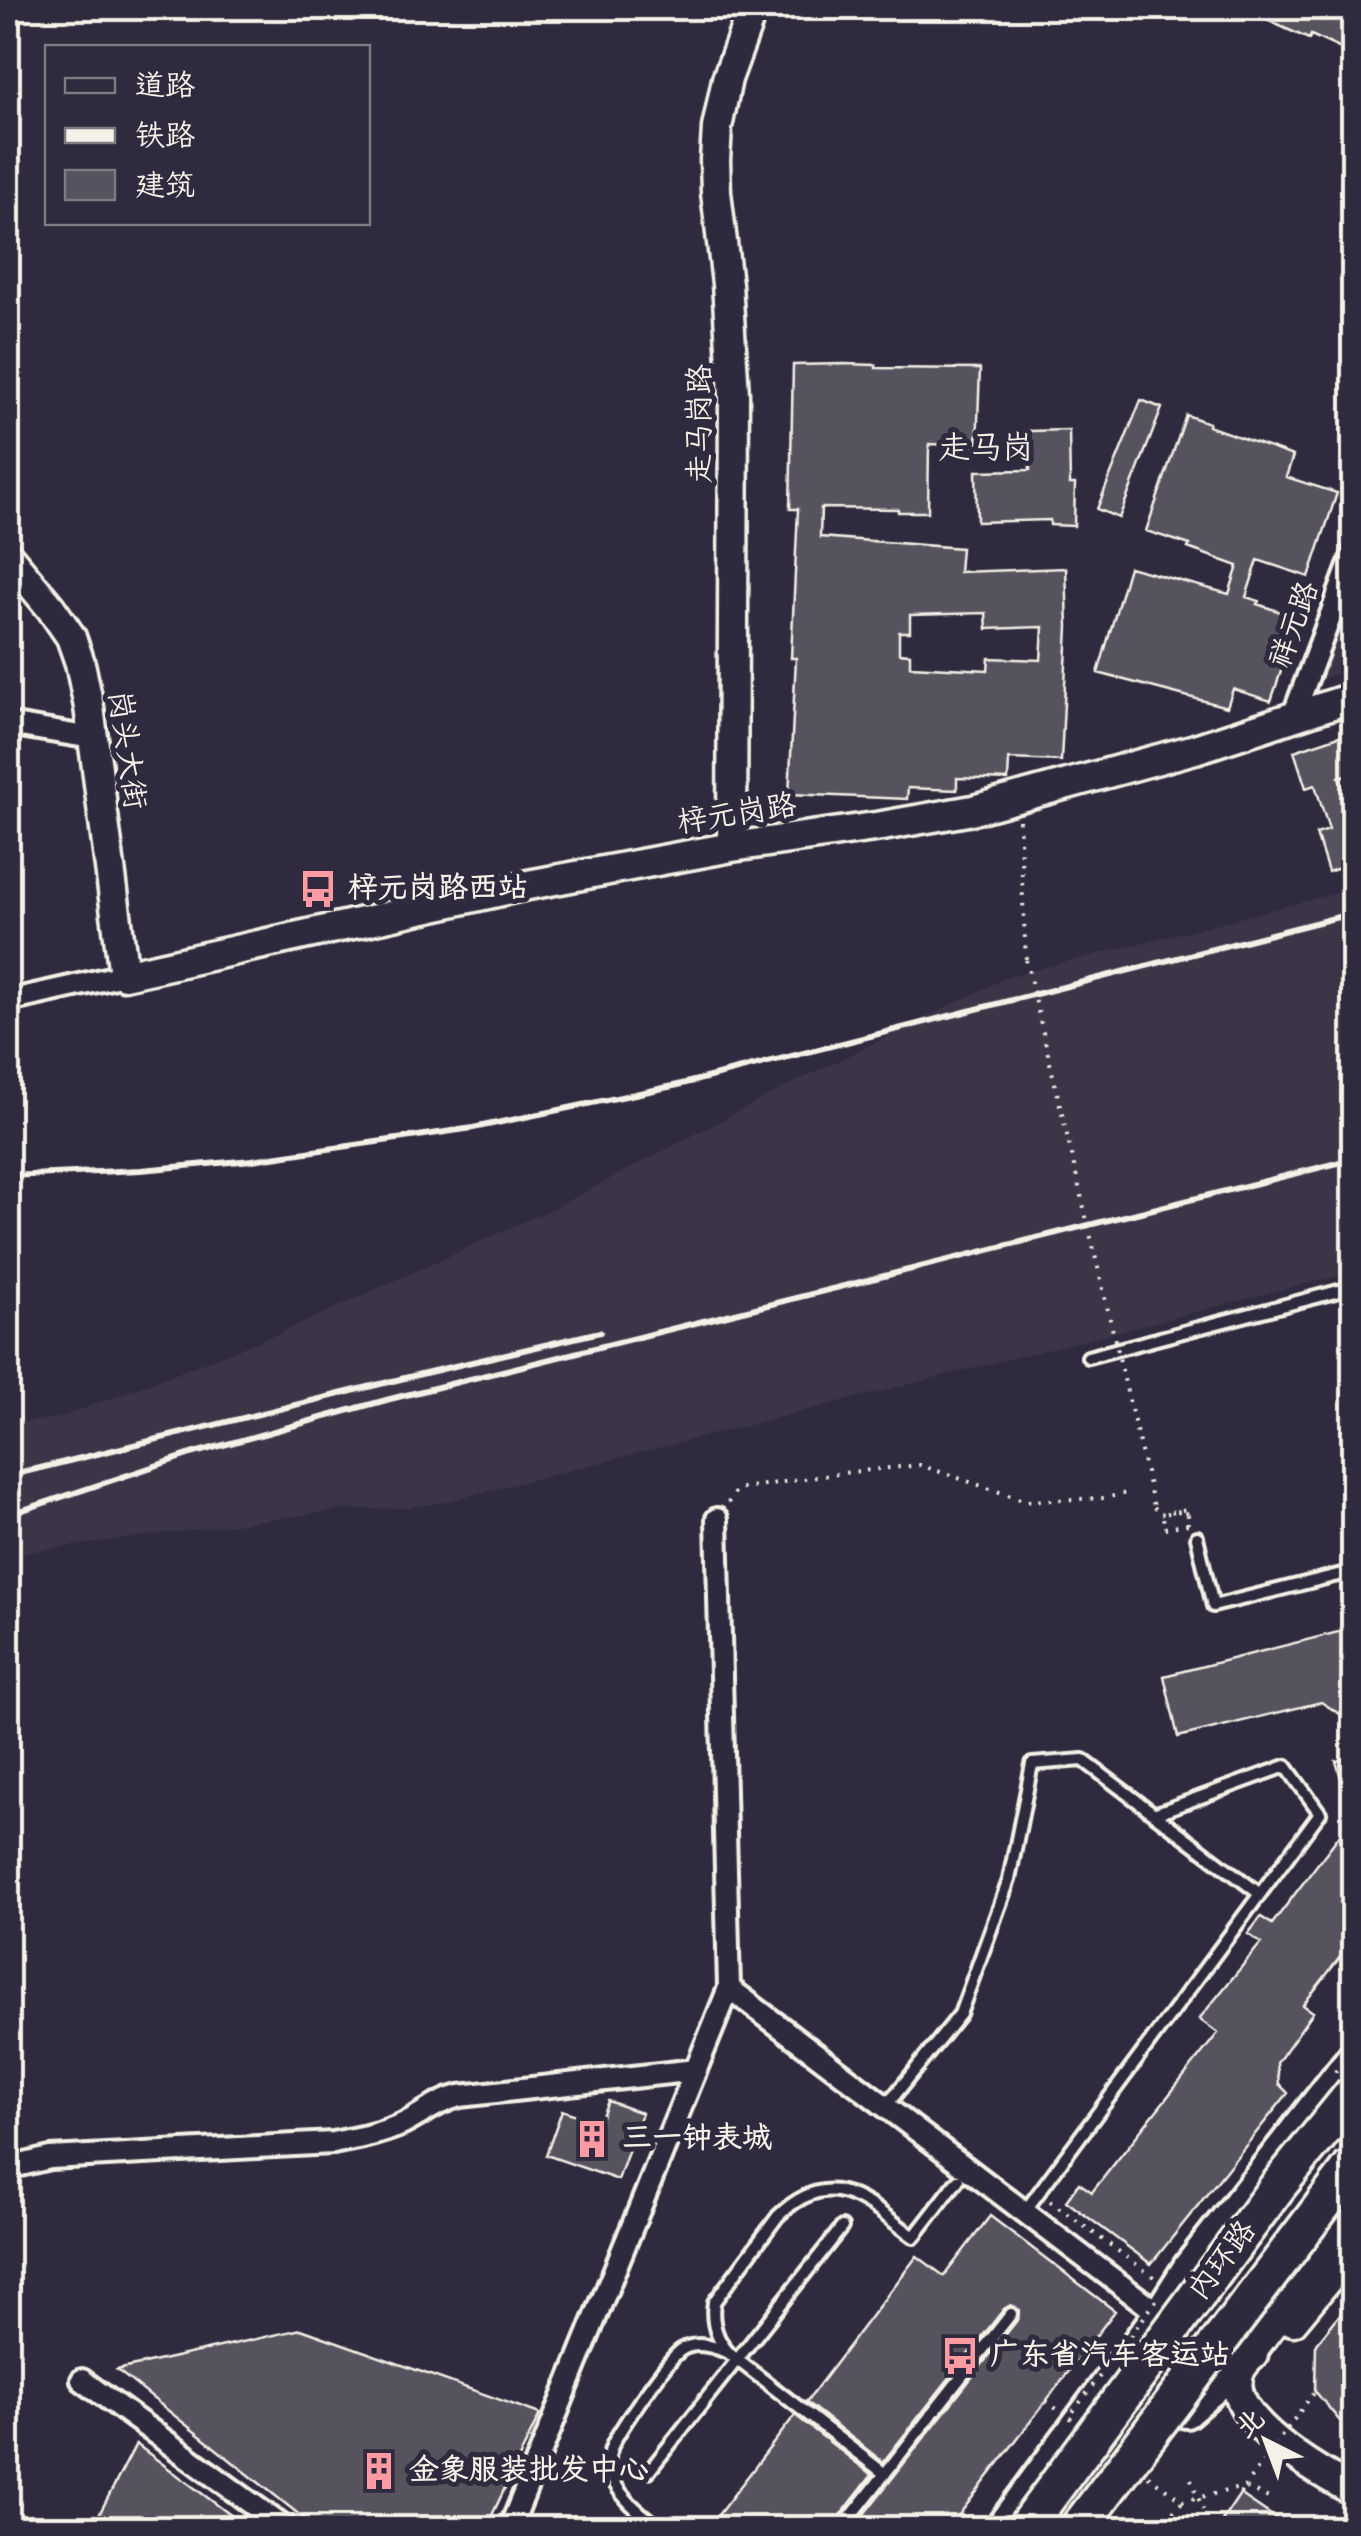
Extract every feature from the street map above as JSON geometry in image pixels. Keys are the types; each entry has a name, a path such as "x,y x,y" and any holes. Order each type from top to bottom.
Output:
{"highway":[{"name":"内环路","path":"1025,2528 1278,2186 1354,2092"},
{"name":"内环路","path":"1078,2528 1172,2418 1354,2164"},
{"path":"1276,2317 1354,2212"},
{"path":"1096,2517 1245,2266"},
{"path":"1057,2528 1096,2517 1172,2418"}],"main road":[{"path":"1002,2528 1163,2300 1354,2056"},
{"path":"1042,2528 1354,2120"},
{"path":"1172,2418 1354,2187"},
{"path":"1172,2418 1241,2364 1276,2317"}],"street":[{"name":"走马岗路","path":"732,847 734,394 716,160 717,128 727,79 753,8"},
{"name":"祥元路","path":"1292,718 1354,553"},
{"name":"岗头大街","path":"8,556 71,637 80,663 124,975"},
{"name":"梓元岗路","path":"124,975 528,885 732,847 936,817 1018,798 1354,697"},
{"path":"8,724 92,738"},
{"path":"8,1000 124,975"},
{"path":"510,2528 729,1988 717,1519"},
{"path":"729,1988 1024,2212 1163,2300"},
{"path":"8,2168 50,2158 333,2143 376,2134 406,2122 442,2100 460,2096 696,2070"},
{"path":"1354,2247 1287,2328 1241,2364 1237,2378 1240,2397 1253,2420 1274,2439 1354,2491"},
{"path":"82,2380 284,2528"}],"lane":[{"path":"1088,1357 1354,1287"},
{"path":"1197,1536 1213,1606 1354,1571"},
{"path":"886,2107 960,2014 1009,1880 1032,1764 1083,1760 1260,1894"},
{"path":"1024,2212 1320,1813 1286,1766 1154,1814"},
{"path":"885,2474 722,2346 715,2332 714,2302 778,2216 790,2204 817,2190 855,2196 914,2237 958,2180"},
{"path":"650,2471 734,2357 842,2227"},
{"path":"842,2528 1010,2314"},
{"path":"659,2528 616,2485 610,2469 612,2446 625,2422 679,2351 714,2346 734,2357"}],"path":[{"path":"1018,798 1026,960 1154,1507 1160,1514 1187,1509 1188,1524"},
{"path":"717,1519 737,1489 920,1465 1026,1501 1105,1498 1132,1492"},
{"path":"1188,1524 1164,1528 1163,1514 1186,1510 1188,1524 1197,1536"},
{"path":"1039,2192 1163,2300"},
{"path":"1191,2479 1204,2510"},
{"path":"1240,2494 1244,2486 1273,2500"},
{"path":"1158,2528 1182,2501"}],"shaded area":[{"path":"1353,592 1353,668 1321,679"},
{"path":"1353,889 1353,1272 445,1502 339,1510 34,1551 8,1559 8,1424 59,1418 280,1333 558,1206 1007,977"}],"building":[{"path":"1240,8 1354,8 1354,55 1311,35 1309,39"},
{"path":"793,365 980,369 977,446 929,444 928,512 821,508 820,537 961,548 959,572 1066,568 1068,627 1061,761 1009,759 1008,780 957,778 957,790 908,788 907,799 789,794 798,509 790,509","holes":["986,613 987,629 1043,627 1041,660 989,658 988,670 910,666 910,654 899,653 899,632 910,632 910,615"]},
{"path":"1141,400 1162,408 1119,518 1097,509"},
{"path":"1186,415 1293,456 1286,477 1337,493 1309,577 1258,560 1246,597 1299,618 1271,701 1233,689 1227,707 1098,673 1129,567 1229,594 1238,566 1146,531"},
{"path":"1069,430 1070,484 1075,484 1074,526 1050,525 1050,520 977,522 976,471 1030,470 1029,431"},
{"path":"1354,731 1354,773 1339,777 1354,821 1354,863 1328,872 1316,834 1329,830 1315,785 1306,788 1294,751"},
{"path":"1354,1628 1354,1723 1321,1702 1178,1737 1164,1676"},
{"path":"1354,1757 1354,1805 1349,1806 1336,1761"},
{"path":"1354,1816 1354,1939 1303,2005 1313,2012 1277,2063 1279,2084 1288,2093 1151,2264 1066,2201 1079,2183 1092,2192 1218,2033 1199,2019 1261,1943 1248,1934 1261,1917 1272,1924"},
{"name":"三一钟表城","path":"608,2101 642,2113 618,2180 546,2155 562,2110 599,2123"},
{"name":"广东省汽车客运站","path":"990,2216 1115,2311 949,2528 853,2528 1018,2319 1019,2310 1011,2305 1004,2309 883,2462 806,2402 917,2256 944,2276"},
{"path":"1354,2297 1354,2431 1339,2420 1315,2391 1316,2344"},
{"name":"金象服装批发中心","path":"301,2329 540,2414 486,2528 316,2528 117,2370"},
{"path":"795,2415 872,2475 833,2528 708,2528"},
{"path":"136,2444 248,2528 92,2528"},
{"path":"1240,2494 1290,2528 1217,2528"}],"railway":[{"path":"8,1176 252,1160 473,1128 678,1085 1354,913"},
{"path":"8,1515 191,1454 390,1399 1354,1159"},
{"path":"8,1476 600,1332"}],"place":[{"name":"梓元岗路西站","path":"318,889"},
{"name":"三一钟表城","path":"592,2139"},
{"name":"广东省汽车客运站","path":"960,2356"},
{"name":"金象服装批发中心","path":"379,2471"}],"district":[{"name":"走马岗","path":"986,449"}]}
